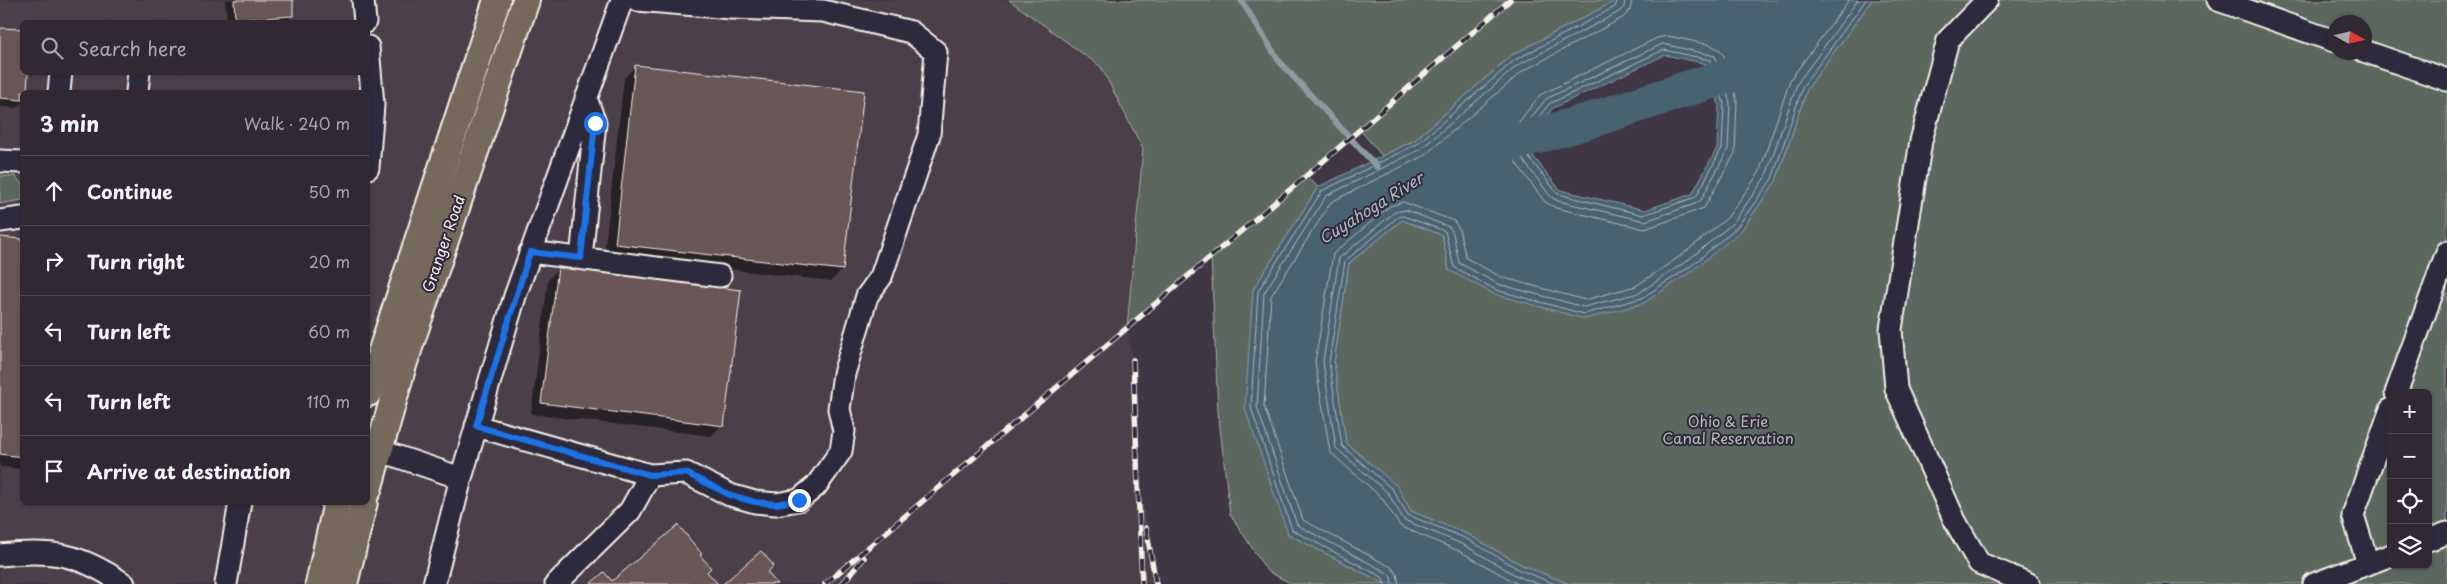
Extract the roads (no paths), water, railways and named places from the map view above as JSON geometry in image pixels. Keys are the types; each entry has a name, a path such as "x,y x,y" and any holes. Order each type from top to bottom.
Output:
{"main road":[{"name":"Granger Road","path":"370,387 497,0"},
{"name":"Granger Road","path":"370,473 373,448 404,365 526,0"},
{"path":"319,584 336,505"},
{"path":"344,584 363,505"}],"street":[{"path":"363,0 365,20"},
{"path":"434,584 476,426 530,252 622,0"},
{"path":"476,426 650,475 686,473 730,495 755,502 776,504 799,500 816,486 841,451 844,431 839,409 844,374 867,296 881,277 929,135 936,52 911,32 823,11 731,8 638,0"},
{"path":"1987,0 1948,40 1920,141 1891,329 1896,389 1955,521 1978,563 2029,584"},
{"path":"2218,0 2327,39"},
{"path":"2372,54 2447,80"},
{"path":"370,70 373,105 370,143"},
{"path":"59,90 61,75"},
{"path":"137,90 139,75"},
{"path":"581,258 595,123 586,98"},
{"path":"0,161 20,162"},
{"path":"0,221 20,218"},
{"path":"530,252 720,276"},
{"path":"2397,389 2447,252"},
{"path":"2368,564 2353,515 2387,420"},
{"path":"373,448 461,478"},
{"path":"556,584 630,512 650,475"},
{"path":"226,584 239,505"},
{"path":"2432,539 2447,533"},
{"path":"0,555 35,551 65,554 95,567 124,584"},
{"path":"2314,584 2387,557"}],"water":[{"path":"1617,0 1872,0 1807,89 1776,181 1741,231 1693,270 1644,303 1585,319 1494,294 1449,270 1442,235 1402,220 1349,263 1334,362 1346,443 1397,486 1411,511 1469,535 1522,565 1569,584 1385,584 1288,534 1245,408 1253,290 1318,187 1415,140 1512,55","holes":["1665,55 1707,64 1719,105 1717,148 1692,194 1645,210 1560,190 1533,156 1536,129 1553,108"]}],"waterway":[{"path":"1241,0 1279,61 1377,167"},
{"name":"Cuyahoga River","path":"1488,150 1585,122 1748,69 1802,0"}],"railway":[{"path":"825,584 1306,176 1510,0"},
{"path":"1133,360 1142,584"},
{"path":"1146,528 1156,584"},
{"path":"842,584 864,558"}],"park label":[{"name":"Ohio & Erie Canal Reservation","path":"1728,430"}]}
